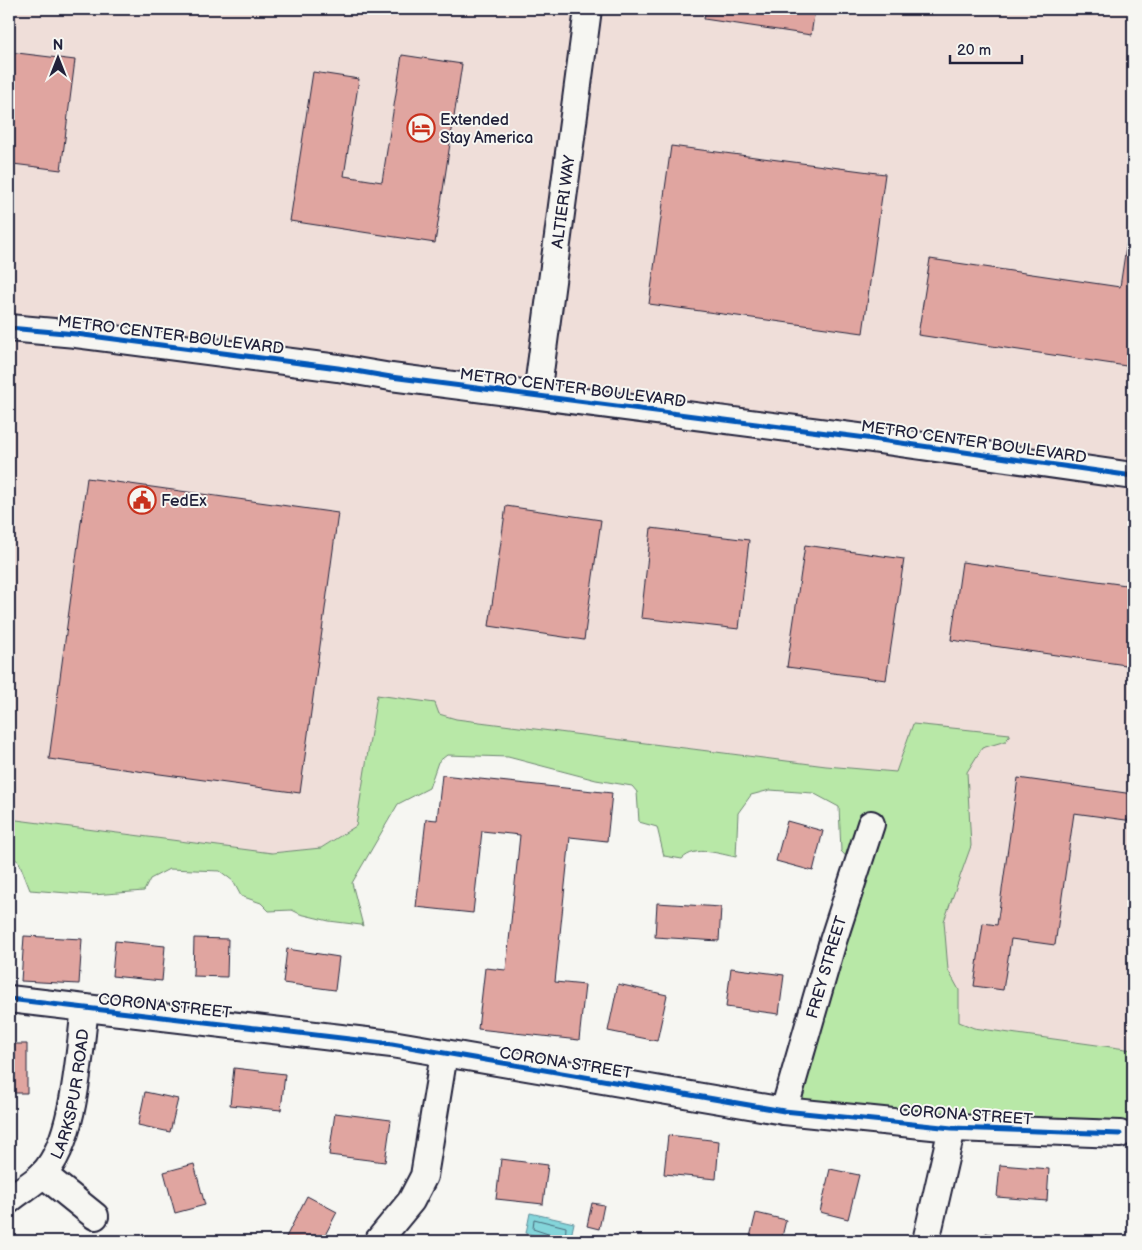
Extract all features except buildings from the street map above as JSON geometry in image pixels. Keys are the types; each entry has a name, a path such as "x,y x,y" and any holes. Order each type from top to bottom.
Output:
{"street":[{"name":"ALTIERI WAY","path":"537,395 588,9"},
{"name":"METRO CENTER BOULEVARD","path":"9,328 76,334 866,438 1133,476"},
{"name":"FREY STREET","path":"784,1111 833,941 871,824"},
{"name":"CORONA STREET","path":"9,999 392,1044 784,1111 952,1128 1120,1134"},
{"name":"LARKSPUR ROAD","path":"9,1200 43,1174 57,1153 70,1118 85,1008"},
{"path":"378,1241 411,1200 424,1176 444,1054"},
{"path":"926,1241 952,1128"},
{"name":"LARKSPUR ROAD","path":"43,1174 95,1216"}],"shaded area":[{"path":"9,9 1133,9 1133,1050 974,1028 963,1024 889,1017 896,772 826,766 456,719 439,714 361,833 347,831 321,848 272,853 9,819"}],"green space":[{"path":"377,695 435,703 439,714 456,719 826,766 896,772 913,724 1010,734 1006,741 982,748 967,772 971,846 944,921 948,970 959,990 959,1022 974,1028 1133,1050 1133,1133 788,1108 854,865 841,851 839,807 813,793 770,790 751,795 738,813 736,857 701,851 694,852 682,859 664,856 657,827 639,822 637,792 632,786 596,780 508,757 447,755 438,762 429,788 398,804 352,883 363,926 329,921 300,914 292,910 269,911 261,903 241,896 233,881 220,871 169,869 150,879 144,891 93,895 30,890 19,862 9,854 9,819 272,853 321,848 356,826"}],"water":[{"path":"530,1213 574,1223 570,1241 550,1241 526,1233"}],"cycle path":[{"path":"9,328 76,334 338,368 391,377 866,438 1133,476"},
{"path":"9,999 392,1044 784,1111 952,1128 1120,1134"}],"place":[{"name":"Extended Stay America","path":"421,128"},
{"name":"FedEx","path":"142,500"}]}
